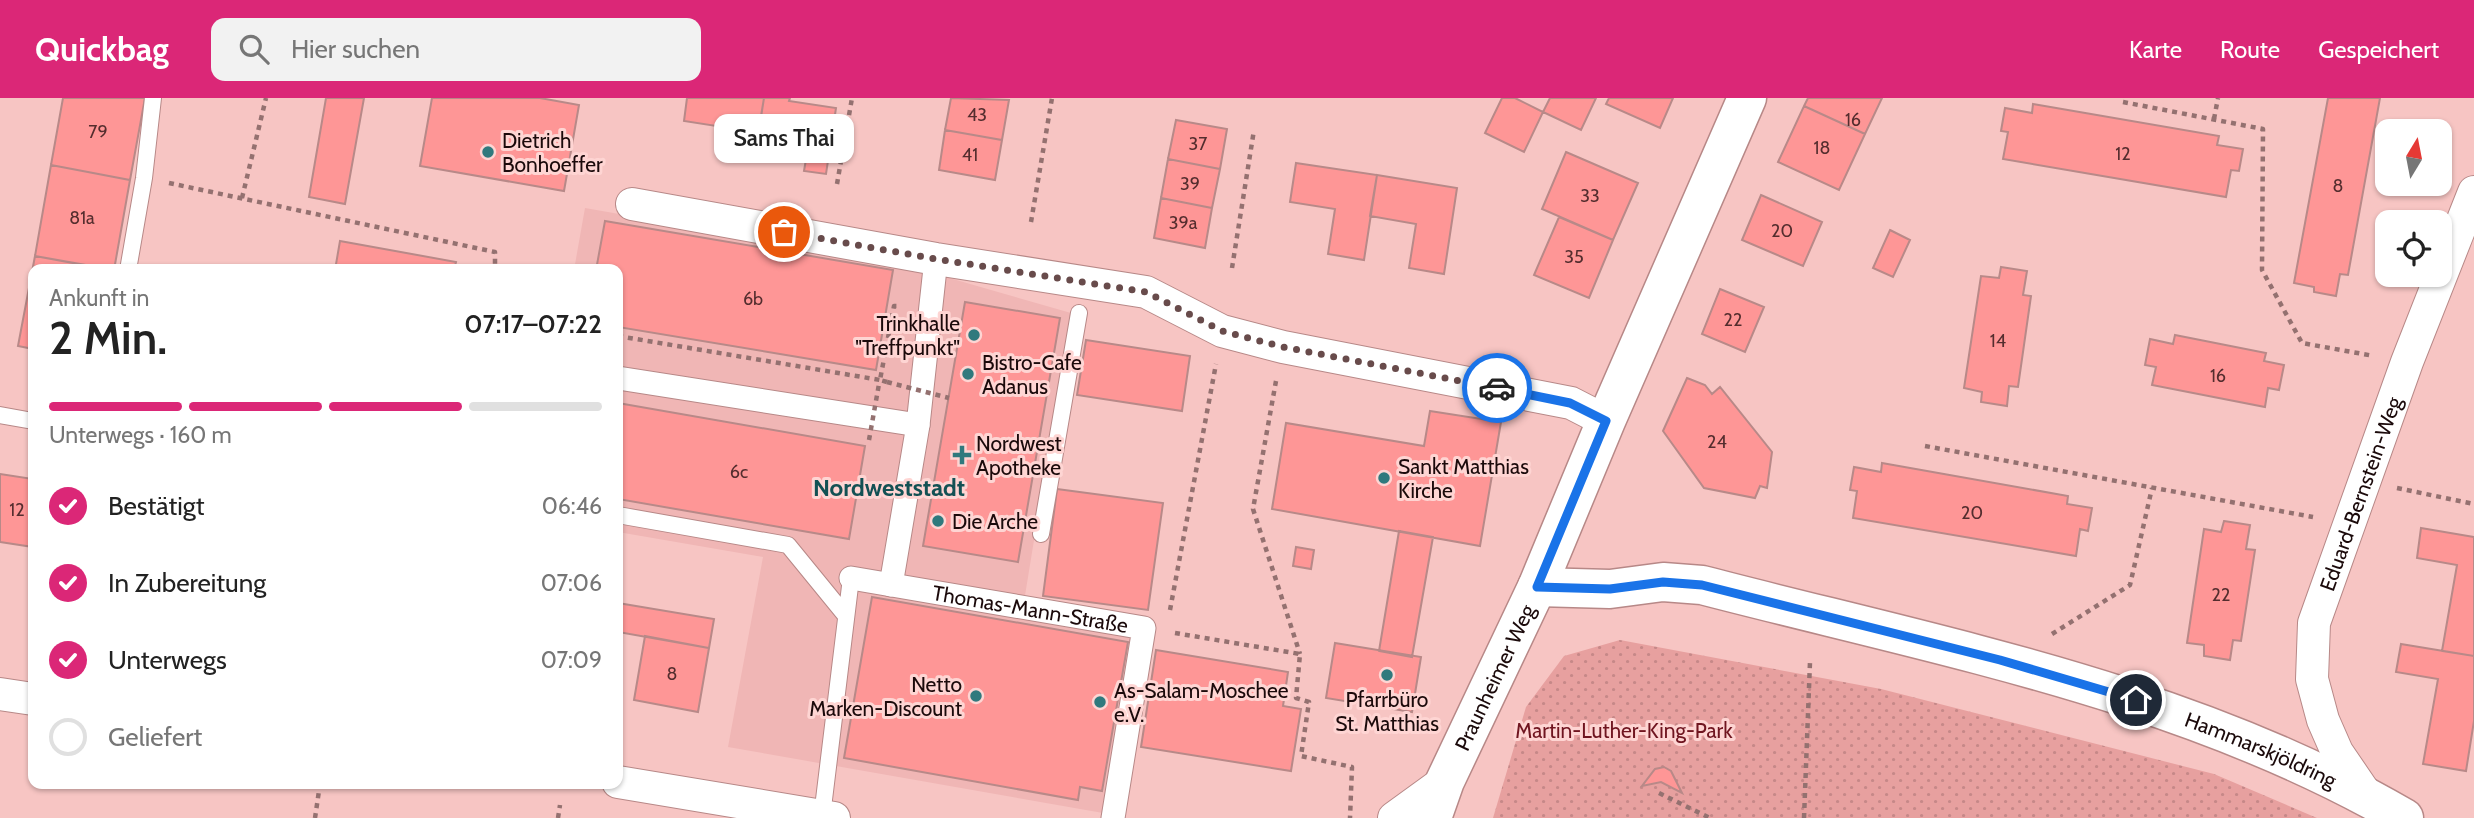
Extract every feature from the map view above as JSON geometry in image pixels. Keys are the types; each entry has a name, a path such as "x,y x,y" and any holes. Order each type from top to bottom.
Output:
{"main road":[{"name":"Praunheimer Weg","path":"1432,818 1445,781 1537,587 1606,421 1747,98"},
{"name":"Hammarskjöldring","path":"1537,587 1610,589 1663,582 1702,585 2000,660 2136,700 2256,745 2367,796 2404,818"}],"street":[{"name":"Eduard-Bernstein-Weg","path":"2367,796 2337,751 2323,720 2312,678 2314,623 2407,362 2474,192"},
{"path":"632,204 936,259 1146,292 1222,331 1283,347 1570,403 1606,421"},
{"path":"891,585 918,425 936,259"},
{"path":"623,379 918,425"},
{"name":"Thomas-Mann-Straße","path":"851,578 1155,630 1113,818"},
{"path":"0,694 28,698"},
{"path":"1394,818 1445,781"},
{"path":"623,783 828,817"}],"lane":[{"path":"129,264 144,178 153,98"},
{"path":"1041,534 1079,313"},
{"path":"0,415 28,420"},
{"path":"623,516 788,545 846,616"},
{"path":"828,817 851,578"}],"path":[{"path":"242,198 266,98"},
{"path":"837,184 852,98"},
{"path":"1031,222 1052,98"},
{"path":"2214,119 2218,98"},
{"path":"2123,102 2263,129 2262,270 2302,343 2376,356"},
{"path":"1232,268 1254,130"},
{"path":"144,178 495,252 495,264"},
{"path":"869,440 894,306"},
{"path":"623,337 887,382 949,398"},
{"path":"1216,363 1155,630 1300,654"},
{"path":"1278,374 1253,509 1300,654 1296,698 1308,702 1301,756 1352,767 1350,818"},
{"path":"1925,446 2313,517"},
{"path":"2390,486 2474,504"},
{"path":"2046,638 2130,585 2152,488"},
{"path":"1804,818 1810,662"},
{"path":"314,818 319,789"},
{"path":"1659,793 1710,818"},
{"path":"558,818 560,805"}],"shaded area":[{"path":"585,208 897,263 1071,313 1022,614 1137,636 1103,813 728,747 763,557 623,533 623,264 575,264"}],"green space":[{"name":"Martin-Luther-King-Park","path":"1620,640 1881,689 2214,774 2317,818 1493,818 1526,707 1564,656"}],"building":[{"path":"63,98 145,98 130,180 51,165"},
{"path":"326,98 364,98 345,204 309,197"},
{"path":"432,98 540,98 579,105 564,191 420,166"},
{"path":"687,98 764,98 754,162 731,159 736,129 684,121"},
{"path":"764,98 790,98 789,101 836,108 826,174 804,171 809,142 758,134"},
{"path":"951,98 1009,100 1002,140 945,130"},
{"path":"1502,98 1515,98 1543,112 1524,152 1485,133"},
{"path":"1550,98 1596,98 1581,130 1543,112"},
{"path":"1609,98 1673,98 1660,128 1606,104"},
{"path":"1808,98 1882,98 1865,134 1804,106"},
{"path":"2328,98 2380,98 2348,275 2340,274 2336,296 2314,292 2314,287 2294,283"},
{"path":"2033,104 2219,136 2217,145 2243,149 2239,171 2231,170 2226,197 2003,159 2008,132 2001,131 2005,108 2032,113"},
{"path":"1804,106 1865,134 1839,190 1778,162"},
{"path":"1176,120 1227,129 1220,169 1168,159"},
{"path":"945,130 1002,140 995,180 939,170"},
{"path":"1566,152 1638,183 1613,240 1542,209"},
{"path":"1168,159 1220,169 1212,208 1161,198"},
{"path":"1296,163 1377,175 1364,260 1328,254 1335,209 1290,202"},
{"path":"51,165 130,180 115,264 80,264 35,256"},
{"path":"1377,175 1457,188 1444,274 1409,268 1416,224 1370,216"},
{"path":"1761,195 1822,222 1803,266 1742,240"},
{"path":"1161,198 1212,208 1205,248 1154,238"},
{"path":"1559,217 1613,240 1589,298 1534,275"},
{"path":"605,221 893,270 876,370 623,328 623,264 597,264"},
{"path":"1890,230 1910,240 1893,277 1873,268"},
{"path":"340,241 456,262 456,264 336,264"},
{"path":"35,256 78,264 33,264"},
{"path":"2001,267 2027,271 2023,295 2031,296 2018,387 2009,386 2007,406 1981,402 1982,392 1964,388 1981,276 1999,278"},
{"path":"1720,289 1764,307 1745,352 1702,334"},
{"path":"28,293 28,348 18,346"},
{"path":"965,302 1060,318 1018,562 923,546"},
{"path":"2175,335 2266,353 2264,361 2284,365 2279,390 2268,388 2265,407 2152,385 2156,367 2145,365 2150,339 2173,344"},
{"path":"1086,340 1190,356 1182,411 1077,395"},
{"path":"1687,378 1705,385 1712,394 1720,387 1772,452 1767,488 1760,486 1755,498 1704,488 1663,431"},
{"path":"623,404 865,446 849,539 623,500"},
{"name":"Sankt Matthias Kirche","path":"1430,411 1501,422 1480,546 1272,509 1286,423 1424,446"},
{"path":"1882,463 2068,496 2067,504 2092,508 2088,531 2080,529 2076,556 1853,518 1857,491 1850,490 1854,467 1881,472"},
{"path":"0,474 28,478 28,546 0,542"},
{"path":"1057,489 1163,503 1148,610 1043,596"},
{"path":"2224,521 2250,525 2246,549 2255,550 2241,641 2233,640 2230,660 2204,656 2204,645 2187,643 2204,529 2221,532"},
{"path":"2421,528 2474,537 2474,656 2442,651 2457,565 2417,558"},
{"path":"1399,531 1433,537 1412,657 1379,651"},
{"path":"1296,547 1314,550 1311,569 1293,566"},
{"path":"872,597 1128,642 1102,791 1080,787 1078,800 844,758"},
{"path":"623,604 714,619 709,648 623,633"},
{"path":"645,636 709,648 698,712 634,700"},
{"path":"1335,643 1421,657 1412,712 1326,698"},
{"path":"2401,644 2474,656 2474,721 2466,771 2423,764 2438,679 2396,672"},
{"path":"1156,650 1288,672 1283,706 1301,709 1291,771 1141,747"},
{"path":"1664,767 1671,771 1682,793 1661,782 1642,786 1655,769"}],"way so far":[{"path":"784,232 1146,292 1222,331 1283,347 1497,388"}],"place":[{"name":"Dietrich Bonhoeffer","path":"488,152"},
{"name":"Sams Thai","path":"784,232"},
{"name":"Trinkhalle \"Treffpunkt\"","path":"974,335"},
{"name":"Bistro-Cafe Adanus","path":"968,374"},
{"name":"Nordwest Apotheke","path":"962,455"},
{"name":"Sankt Matthias Kirche","path":"1384,478"},
{"name":"Die Arche","path":"938,521"},
{"name":"Pfarrbüro St. Matthias","path":"1387,675"},
{"name":"Netto Marken-Discount","path":"976,696"},
{"name":"As-Salam-Moschee e.V.","path":"1100,702"}],"district":[{"name":"Nordweststadt","path":"889,487"}],"route":[{"path":"1497,388 1570,403 1606,421 1537,587 1610,589 1663,582 1702,585 2000,660 2136,700"}]}
